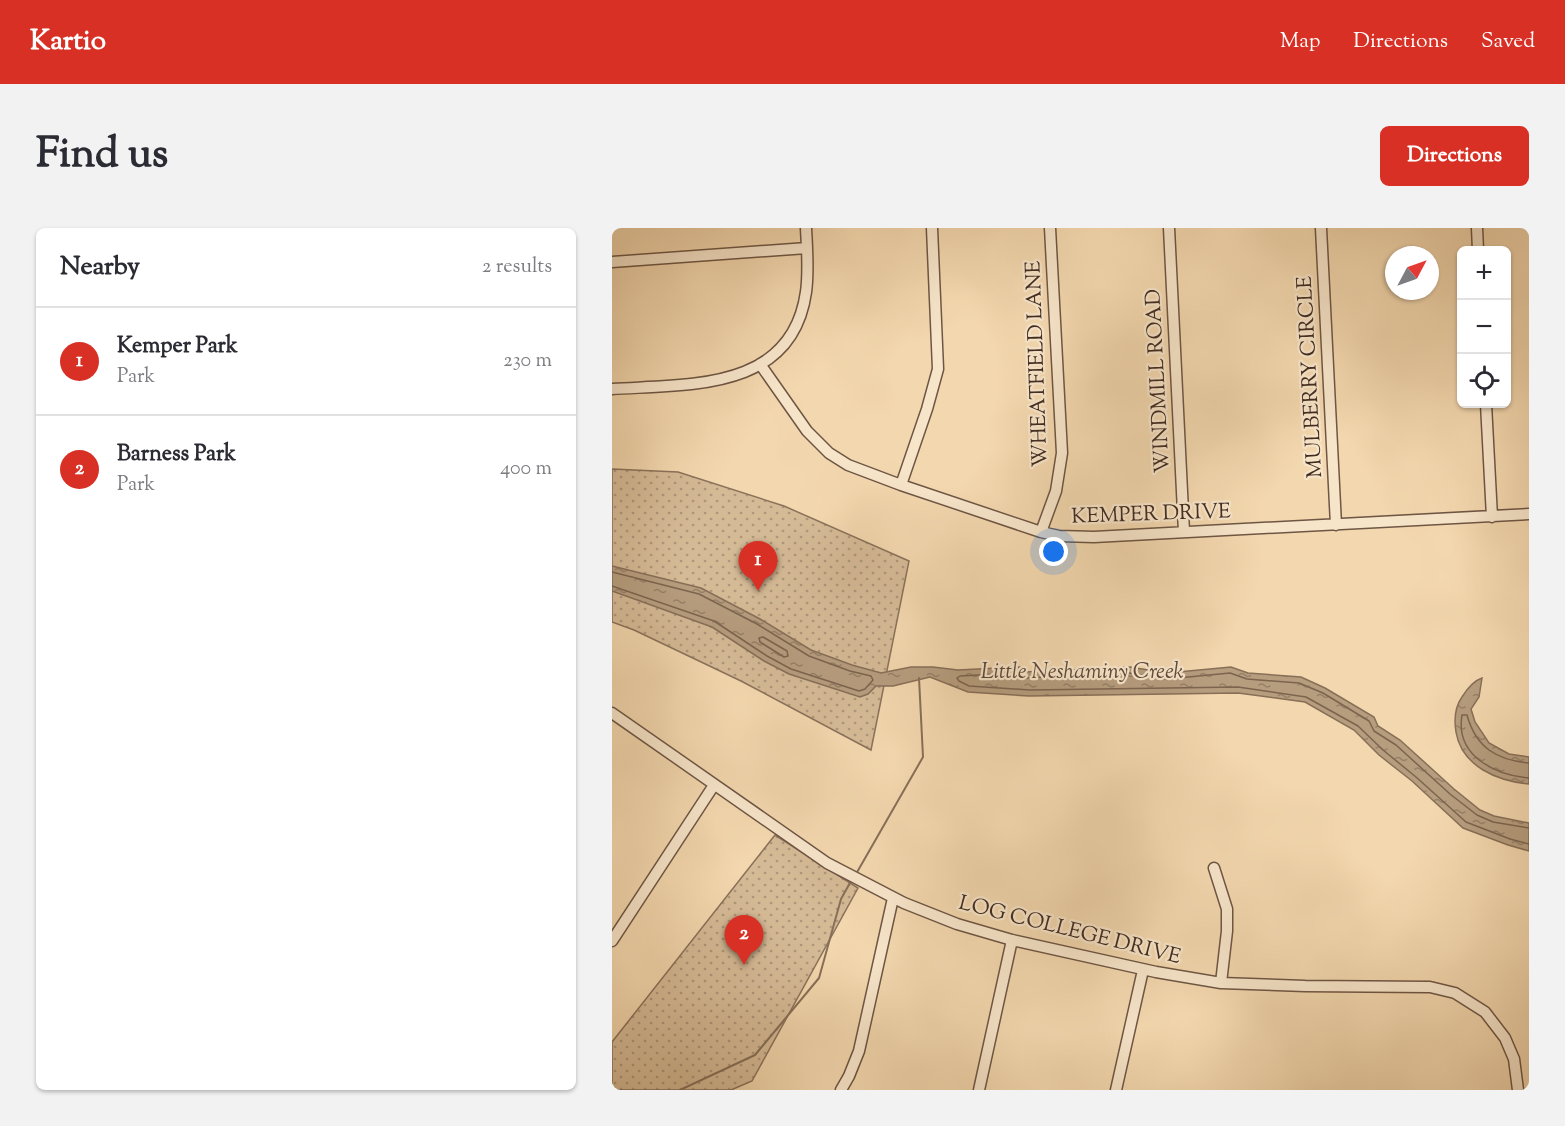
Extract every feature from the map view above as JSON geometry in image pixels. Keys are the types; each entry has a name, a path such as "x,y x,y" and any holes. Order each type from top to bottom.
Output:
{"street":[{"path":"612,389 725,379 739,375 771,357 797,324 802,310 808,279 806,228"},
{"path":"901,485 938,369 932,228"},
{"name":"WHEATFIELD LANE","path":"1041,532 1056,491 1062,453 1050,228"},
{"name":"WINDMILL ROAD","path":"1169,228 1184,532"},
{"name":"MULBERRY CIRCLE","path":"1321,228 1336,525"},
{"path":"1477,228 1478,246"},
{"path":"612,262 807,248"},
{"name":"KEMPER DRIVE","path":"760,364 796,417 819,445 858,471 1041,532 1077,537 1529,514"},
{"path":"1486,408 1492,517"},
{"name":"LOG COLLEGE DRIVE","path":"612,713 808,850 848,875 893,898 957,924 1012,940 1143,969 1221,983 1305,987 1430,987 1455,993 1485,1012 1505,1038 1514,1059 1518,1090"},
{"path":"612,941 714,785"},
{"path":"1214,868 1227,909 1221,983"},
{"path":"841,1090 859,1051 893,898"},
{"path":"979,1090 1012,940"},
{"path":"1116,1090 1143,969"}],"shaded area":[{"path":"612,469 678,472 784,506 909,561 871,750 741,681 634,630 612,622"},
{"path":"775,835 858,888 752,1081 731,1090 612,1090 612,1042"}],"water":[{"name":"Little Neshaminy Creek","path":"612,566 701,588 760,619 811,650 881,673 911,667 958,670 1020,667 1025,672 1130,667 1167,673 1231,667 1248,673 1301,677 1325,688 1374,717 1378,726 1400,740 1480,810 1494,816 1529,823 1529,851 1463,828 1412,781 1379,755 1354,730 1305,702 1238,693 1029,696 968,692 930,677 893,686 876,686 868,694 860,697 789,674 764,661 712,627 612,591"},
{"path":"1482,678 1479,697 1471,709 1475,722 1489,743 1509,754 1529,757 1529,784 1505,780 1483,770 1466,754 1460,744 1455,723 1458,705 1470,686"}],"waterway":[{"path":"856,874 923,757 919,678"},
{"path":"680,1090 755,1055 819,978 841,899 851,881"}],"place":[{"name":"Kemper Park","path":"758,591"},
{"name":"Barness Park","path":"744,965"}]}
